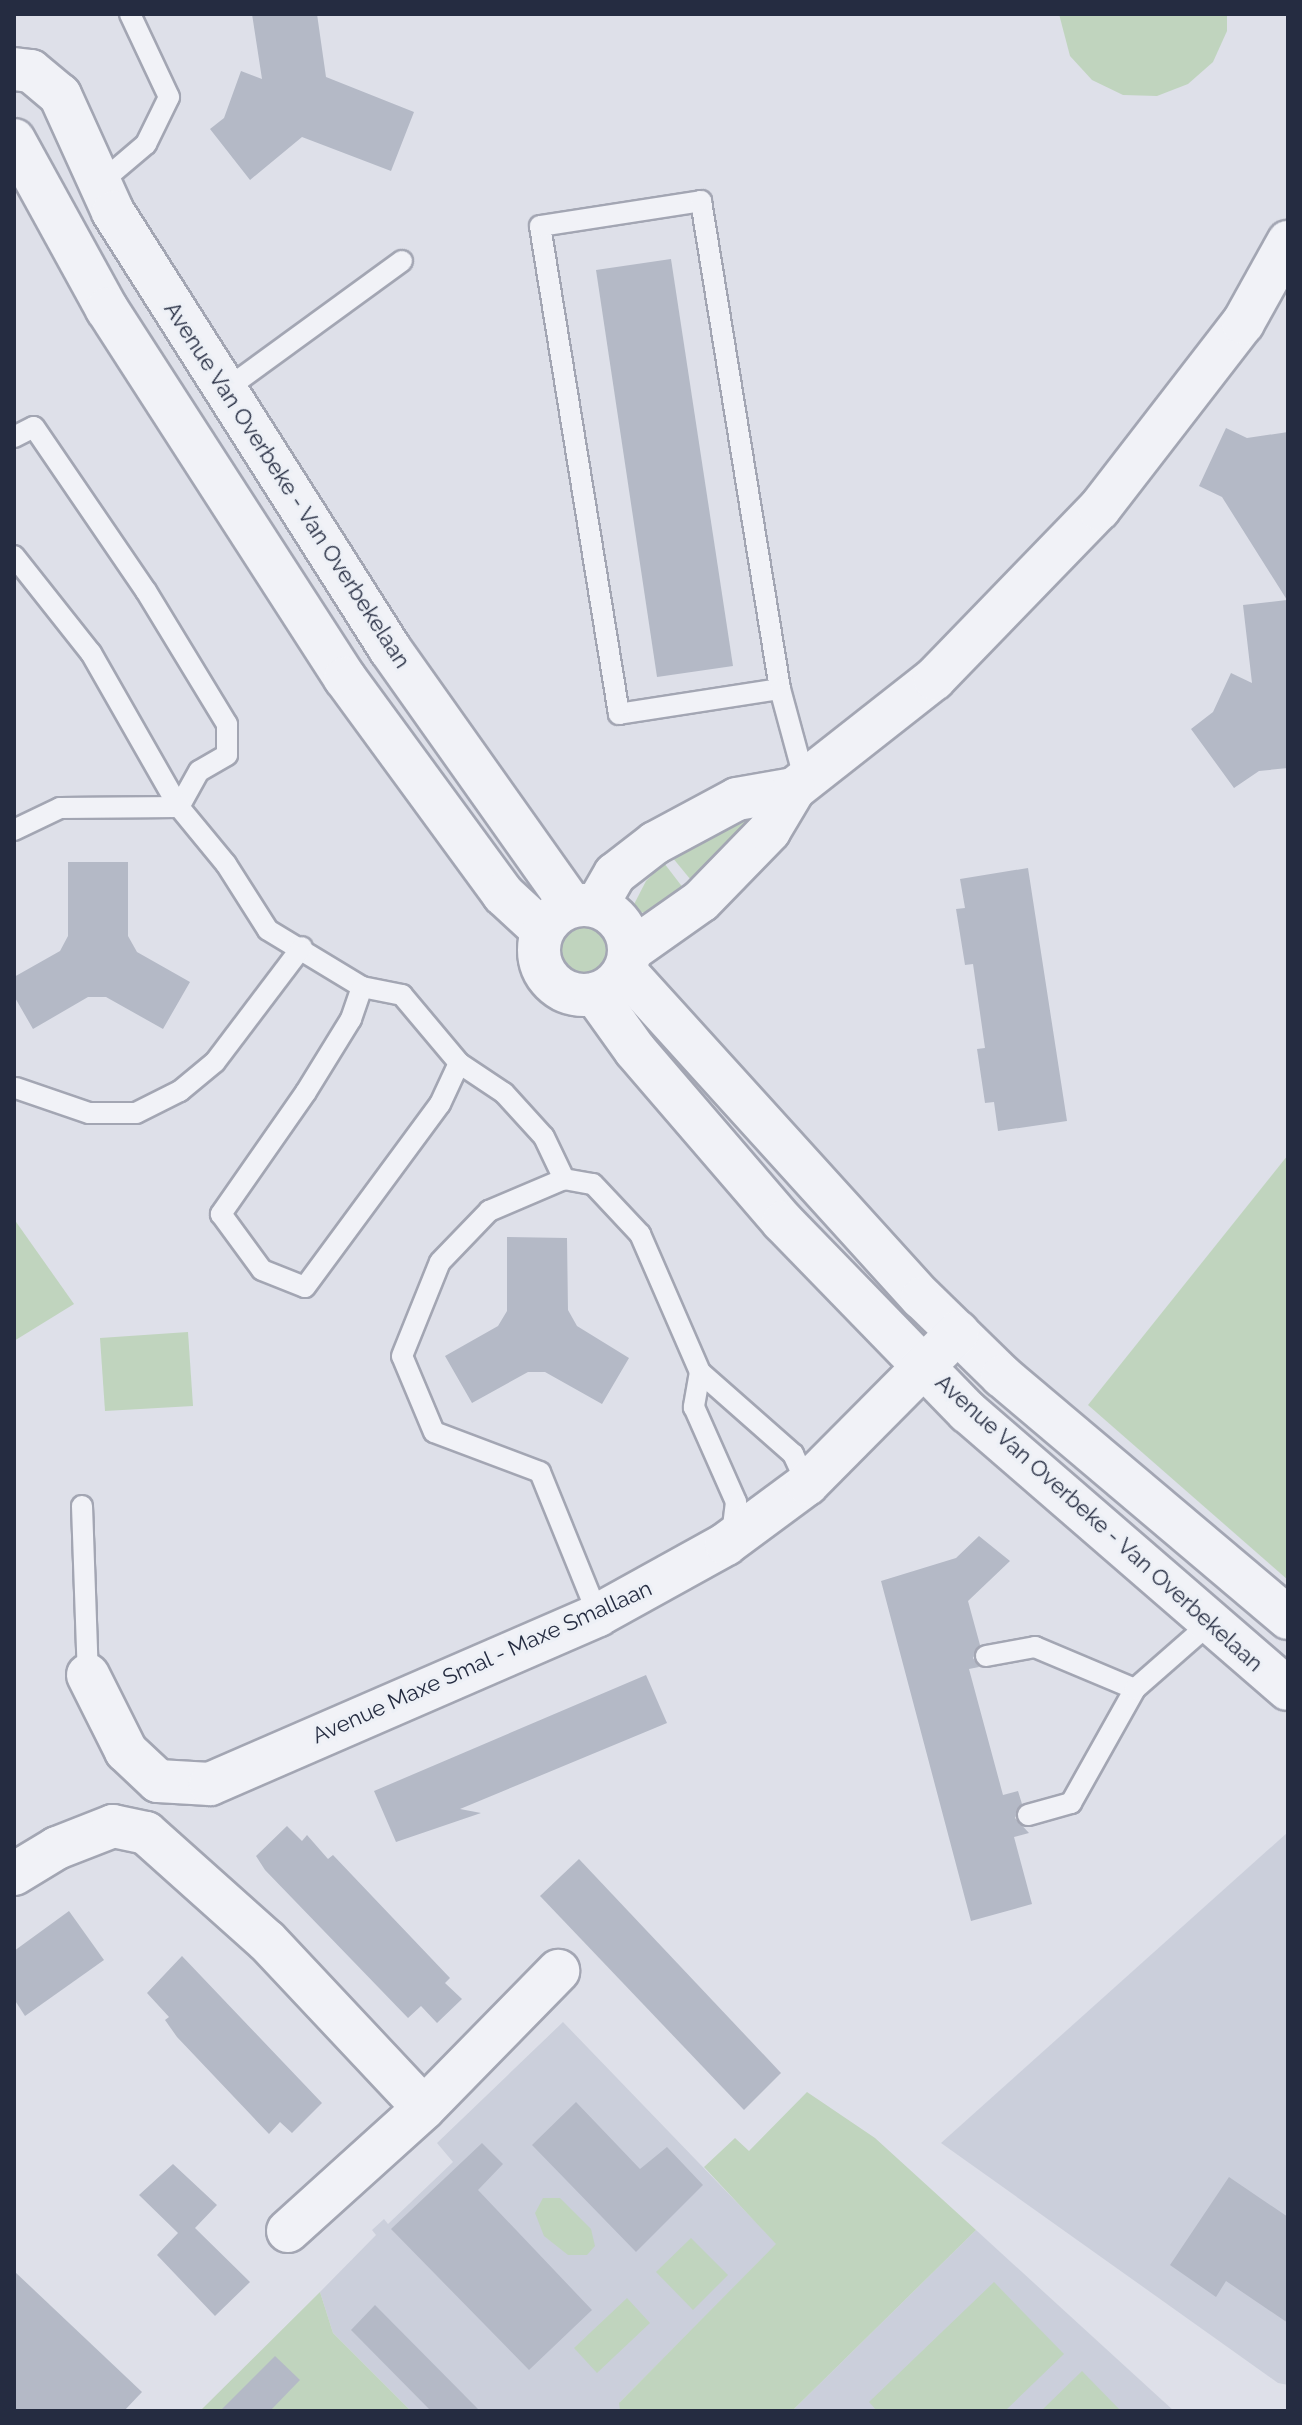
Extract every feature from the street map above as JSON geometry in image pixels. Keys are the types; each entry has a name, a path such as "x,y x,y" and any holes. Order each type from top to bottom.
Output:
{"street":[{"name":"Avenue Van Overbeke - Van Overbekelaan","path":"14,69 31,71 60,95 99,184 225,390 390,649 570,914"},
{"name":"Avenue Van Overbeke - Van Overbekelaan","path":"14,140 58,227 179,422 345,678 503,894 570,914 621,923 616,972 635,1050 783,1222 924,1367 1209,1624 1288,1689"},
{"path":"14,210 58,227 99,184"},
{"path":"800,785 737,799 655,843 570,914 538,947 548,978 561,989 616,972 701,901 769,831 800,785 934,679 1099,509 1243,323 1288,242"},
{"path":"179,422 225,390"},
{"name":"Avenue Van Overbeke - Van Overbekelaan","path":"616,972 958,1332 1288,1618"},
{"name":"Avenue Maxe Smal - Maxe Smallaan","path":"88,1675 126,1751 158,1781 210,1784 598,1615 726,1544 807,1484 958,1332"},
{"path":"14,1874 57,1848 113,1826 146,1833 267,1941 424,2108"},
{"path":"288,2231 424,2108 558,1971"}],"lane":[{"path":"99,184 146,144 169,97 130,14"},
{"path":"780,689 619,714 540,226 701,201 780,689 800,785"},
{"path":"225,390 402,261"},
{"path":"14,437 34,427 146,591 227,724 227,755 199,771 179,807"},
{"path":"14,556 91,653 179,807 226,864 268,930 302,947 362,987 402,995 459,1063 504,1093 544,1137 564,1179"},
{"path":"14,830 60,808 179,807"},
{"path":"16,1088 89,1113 136,1113 180,1091 215,1062 302,947"},
{"path":"362,987 340,1034 262,1159 221,1214 262,1270 305,1287 440,1104 459,1063"},
{"path":"598,1615 540,1472 434,1432 402,1356 440,1262 489,1211 564,1179 593,1184 640,1234 700,1372 793,1454 807,1484"},
{"path":"700,1372 694,1407 736,1502 737,1524 726,1544"},
{"path":"82,1506 88,1675"},
{"path":"1028,1815 1071,1803 1135,1689 1209,1624"},
{"path":"986,1656 1035,1647 1135,1689"}],"shaded area":[{"path":"1288,1832 1288,2385 1278,2383 941,2143"},
{"path":"563,2022 777,2244 620,2402 620,2411 411,2411 333,2333 320,2292 376,2235 372,2230 384,2219 388,2224 453,2162 437,2143"},
{"path":"976,2230 1174,2411 792,2411"}],"green space":[{"path":"1059,14 1227,14 1227,31 1213,62 1188,84 1157,96 1123,95 1092,80 1070,56"},
{"path":"744,814 754,816 695,885 672,857"},
{"path":"664,863 687,893 657,909 628,916 646,881"},
{"path":"583,924 602,932 610,951 602,970 583,978 564,970 556,951 564,932"},
{"path":"1288,1155 1288,1580 1088,1405"},
{"path":"14,1219 74,1304 14,1341"},
{"path":"188,1332 193,1406 105,1411 100,1338"},
{"path":"807,2092 875,2138 976,2230 792,2411 620,2411 619,2403 776,2244 704,2167 735,2138 749,2151"},
{"path":"543,2198 560,2198 591,2229 595,2246 587,2255 568,2255 544,2236 535,2213"},
{"path":"691,2238 728,2275 693,2310 656,2272"},
{"path":"994,2282 1064,2354 1005,2411 877,2411 869,2402"},
{"path":"320,2292 333,2333 411,2411 200,2411"},
{"path":"627,2298 650,2323 597,2373 574,2348"},
{"path":"1082,2371 1121,2411 1041,2411"}],"building":[{"path":"252,14 317,14 326,77 414,112 391,171 302,137 250,180 210,129 224,118 241,71 262,79"},
{"path":"671,259 733,666 657,677 596,270"},
{"path":"1226,428 1247,438 1288,432 1288,768 1259,771 1234,788 1191,729 1213,712 1231,673 1252,683 1243,605 1287,600 1222,497 1199,486"},
{"path":"68,862 128,862 128,936 137,952 190,982 163,1029 106,997 88,997 33,1029 14,996 14,977 60,951 68,936"},
{"path":"1028,868 1067,1121 998,1131 994,1102 985,1103 977,1049 985,1048 973,964 965,965 956,909 965,908 960,879"},
{"path":"507,1237 567,1238 568,1310 577,1326 629,1358 602,1404 545,1372 528,1372 472,1403 445,1356 498,1326 507,1311"},
{"path":"979,1536 1010,1561 968,1601 980,1645 973,1658 979,1667 969,1669 1003,1795 1018,1791 1022,1804 1015,1818 1029,1833 1014,1837 1032,1904 971,1921 881,1581 956,1558"},
{"path":"646,1675 667,1723 460,1809 481,1813 396,1842 374,1791"},
{"path":"287,1826 302,1841 307,1835 328,1859 333,1855 450,1978 445,1983 462,1999 437,2023 421,2006 408,2018 265,1870 256,1856"},
{"path":"579,1859 781,2073 744,2110 540,1896"},
{"path":"69,1911 104,1960 25,2016 14,1999 14,1951"},
{"path":"182,1956 322,2103 292,2133 280,2122 269,2134 177,2037 165,2020 169,2017 147,1993"},
{"path":"576,2102 640,2169 667,2147 703,2185 636,2252 532,2145"},
{"path":"482,2143 503,2164 478,2190 592,2310 529,2370 391,2229"},
{"path":"173,2164 217,2205 195,2228 250,2282 215,2316 157,2255 178,2233 139,2195"},
{"path":"1229,2177 1288,2217 1288,2323 1226,2281 1216,2297 1170,2265"},
{"path":"14,2271 142,2392 124,2411 14,2411"},
{"path":"375,2305 480,2411 431,2411 351,2330"},
{"path":"275,2356 300,2380 270,2411 220,2411"}]}
